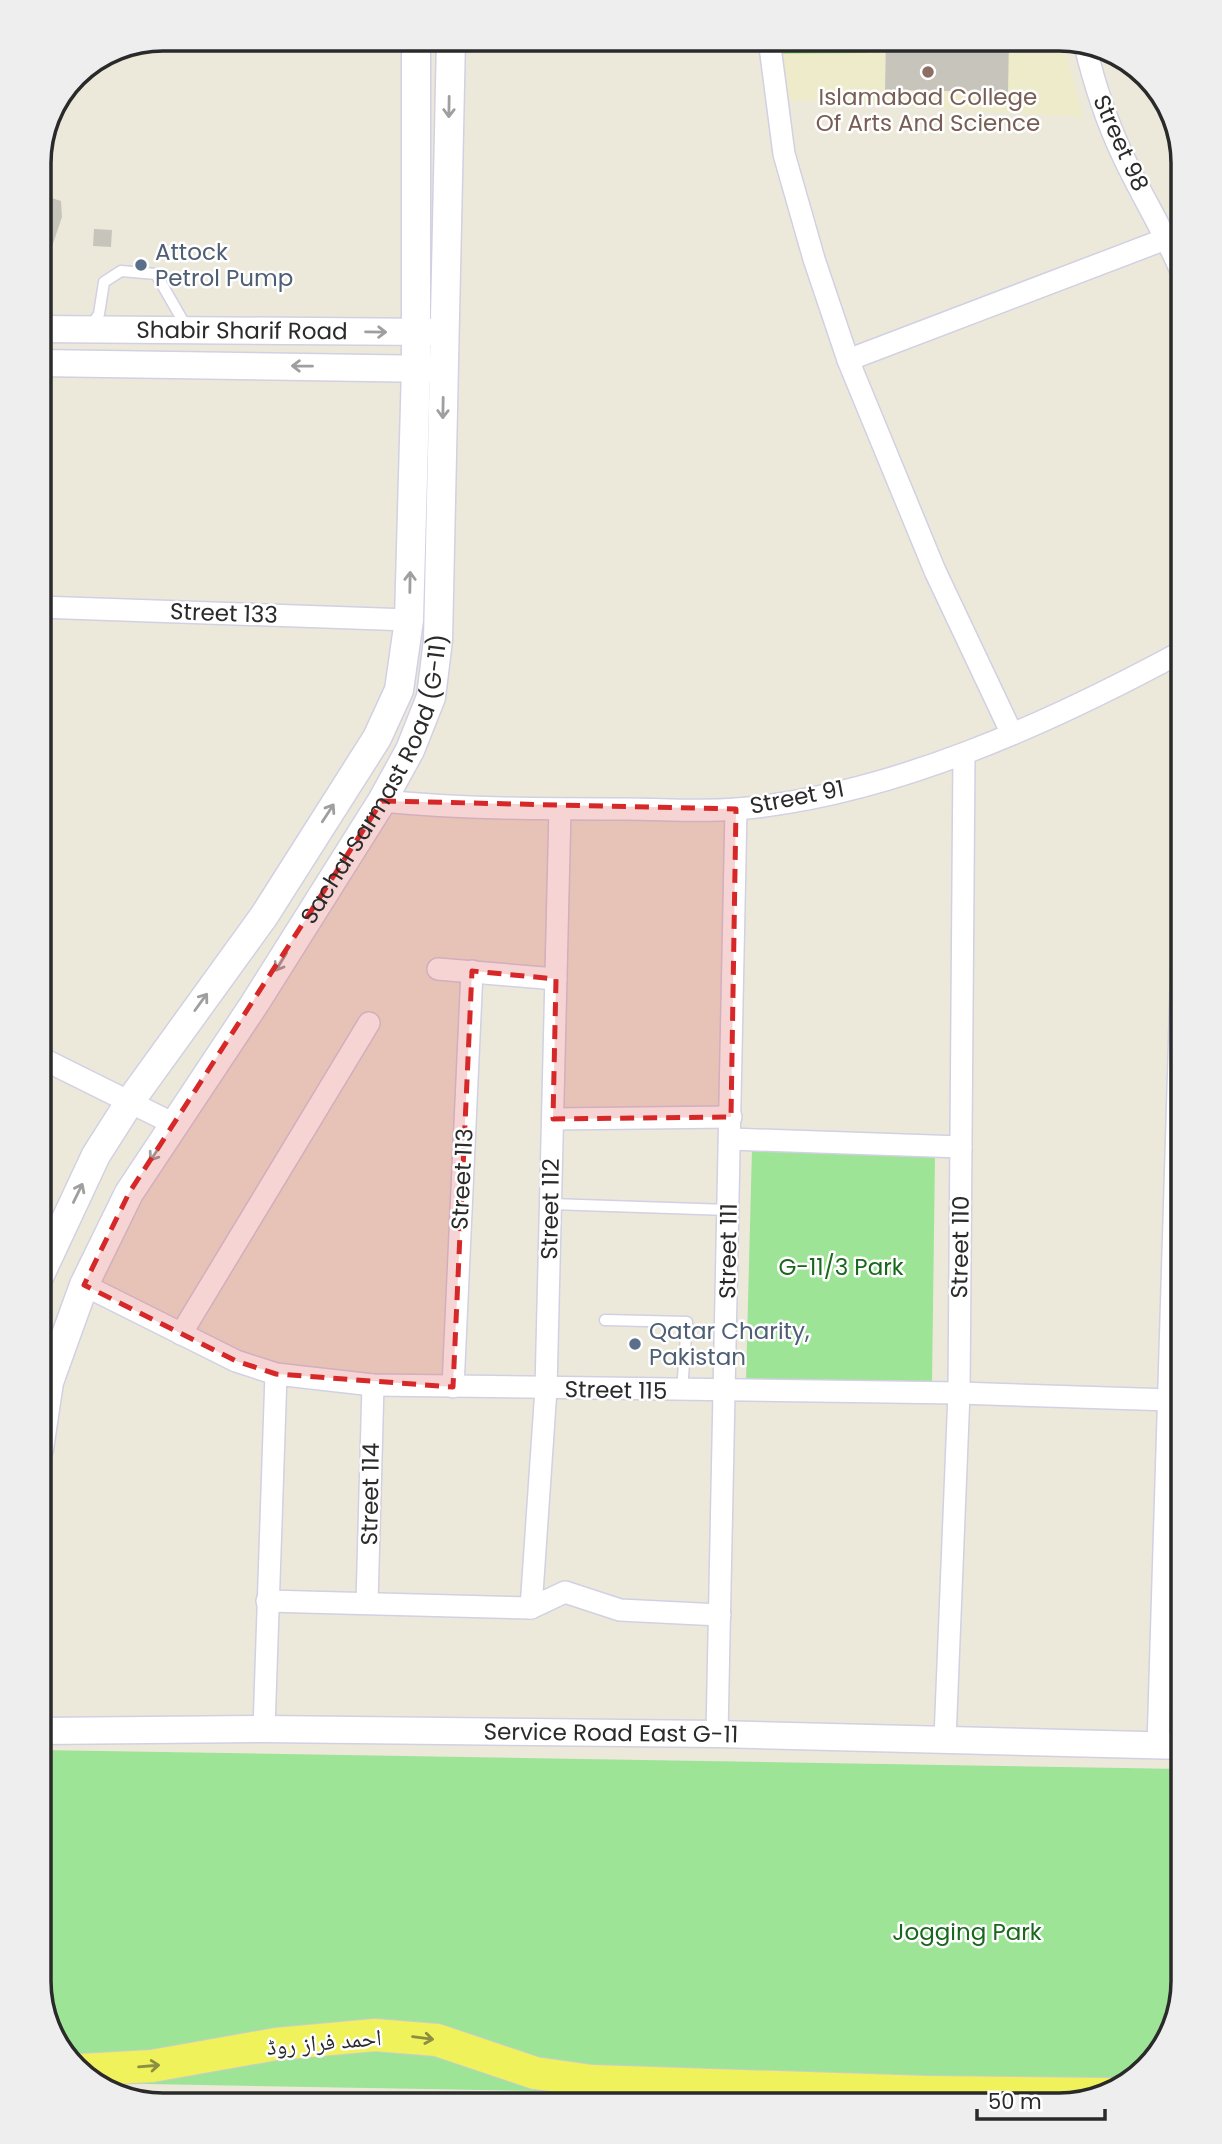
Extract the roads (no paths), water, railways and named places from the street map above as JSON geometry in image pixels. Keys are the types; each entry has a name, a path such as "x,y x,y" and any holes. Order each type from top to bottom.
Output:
{"main road":[{"name":"Sachal Sarmast Road (G-11)","path":"51,1243 96,1155 131,1100 264,916 377,738 399,690 409,620 415,368 416,51"},
{"name":"Sachal Sarmast Road (G-11)","path":"51,1376 84,1285 129,1193 382,801 410,750 431,697 438,640 451,51"},
{"name":"احمد فراز روڈ","path":"95,2069 152,2066 276,2044 375,2035 437,2040 535,2073 592,2081 887,2093"}],"street":[{"path":"771,51 784,155 814,259 848,360 935,571 1012,734"},
{"name":"Street 98","path":"1088,55 1098,96 1124,158 1171,245"},
{"path":"848,360 1168,238"},
{"name":"Shabir Sharif Road","path":"51,329 444,332"},
{"path":"91,330 94,361"},
{"path":"242,330 242,365"},
{"name":"Shabir Sharif Road","path":"51,363 94,361 444,369"},
{"name":"Street 133","path":"51,607 409,620"},
{"name":"Street 91","path":"382,801 560,809 736,809 800,800 964,755 1112,690 1171,658"},
{"name":"Street 110","path":"945,1740 958,1393 964,755"},
{"name":"Street 112","path":"531,1608 546,1389 560,809"},
{"name":"Street 111","path":"717,1734 736,809"},
{"path":"438,969 556,979"},
{"name":"Street 113","path":"453,1387 472,971"},
{"path":"181,1334 369,1023"},
{"path":"51,1063 131,1100 174,1124"},
{"path":"553,1119 731,1117"},
{"path":"730,1139 961,1147"},
{"name":"Street 115","path":"84,1285 236,1361 276,1374 373,1385 726,1392 958,1393 1170,1400"},
{"path":"264,1728 276,1374"},
{"name":"Street 114","path":"367,1603 373,1385"},
{"path":"1171,1389 1171,1746"},
{"path":"267,1601 531,1608 565,1592 620,1610 720,1615"},
{"name":"Service Road East G-11","path":"51,1731 264,1728 717,1734 1171,1746"}],"lane":[{"path":"91,330 99,314 104,282 121,271 156,274 188,330"},
{"path":"551,1204 729,1209"},
{"path":"605,1320 687,1322 682,1391"}],"place":[{"name":"Islamabad College Of Arts And Science","path":"928,72"},
{"name":"Attock Petrol Pump","path":"141,265"},
{"name":"Qatar Charity, Pakistan","path":"635,1344"}],"park label":[{"name":"G-11/3 Park","path":"841,1267"},
{"name":"Jogging Park","path":"967,1932"}]}
